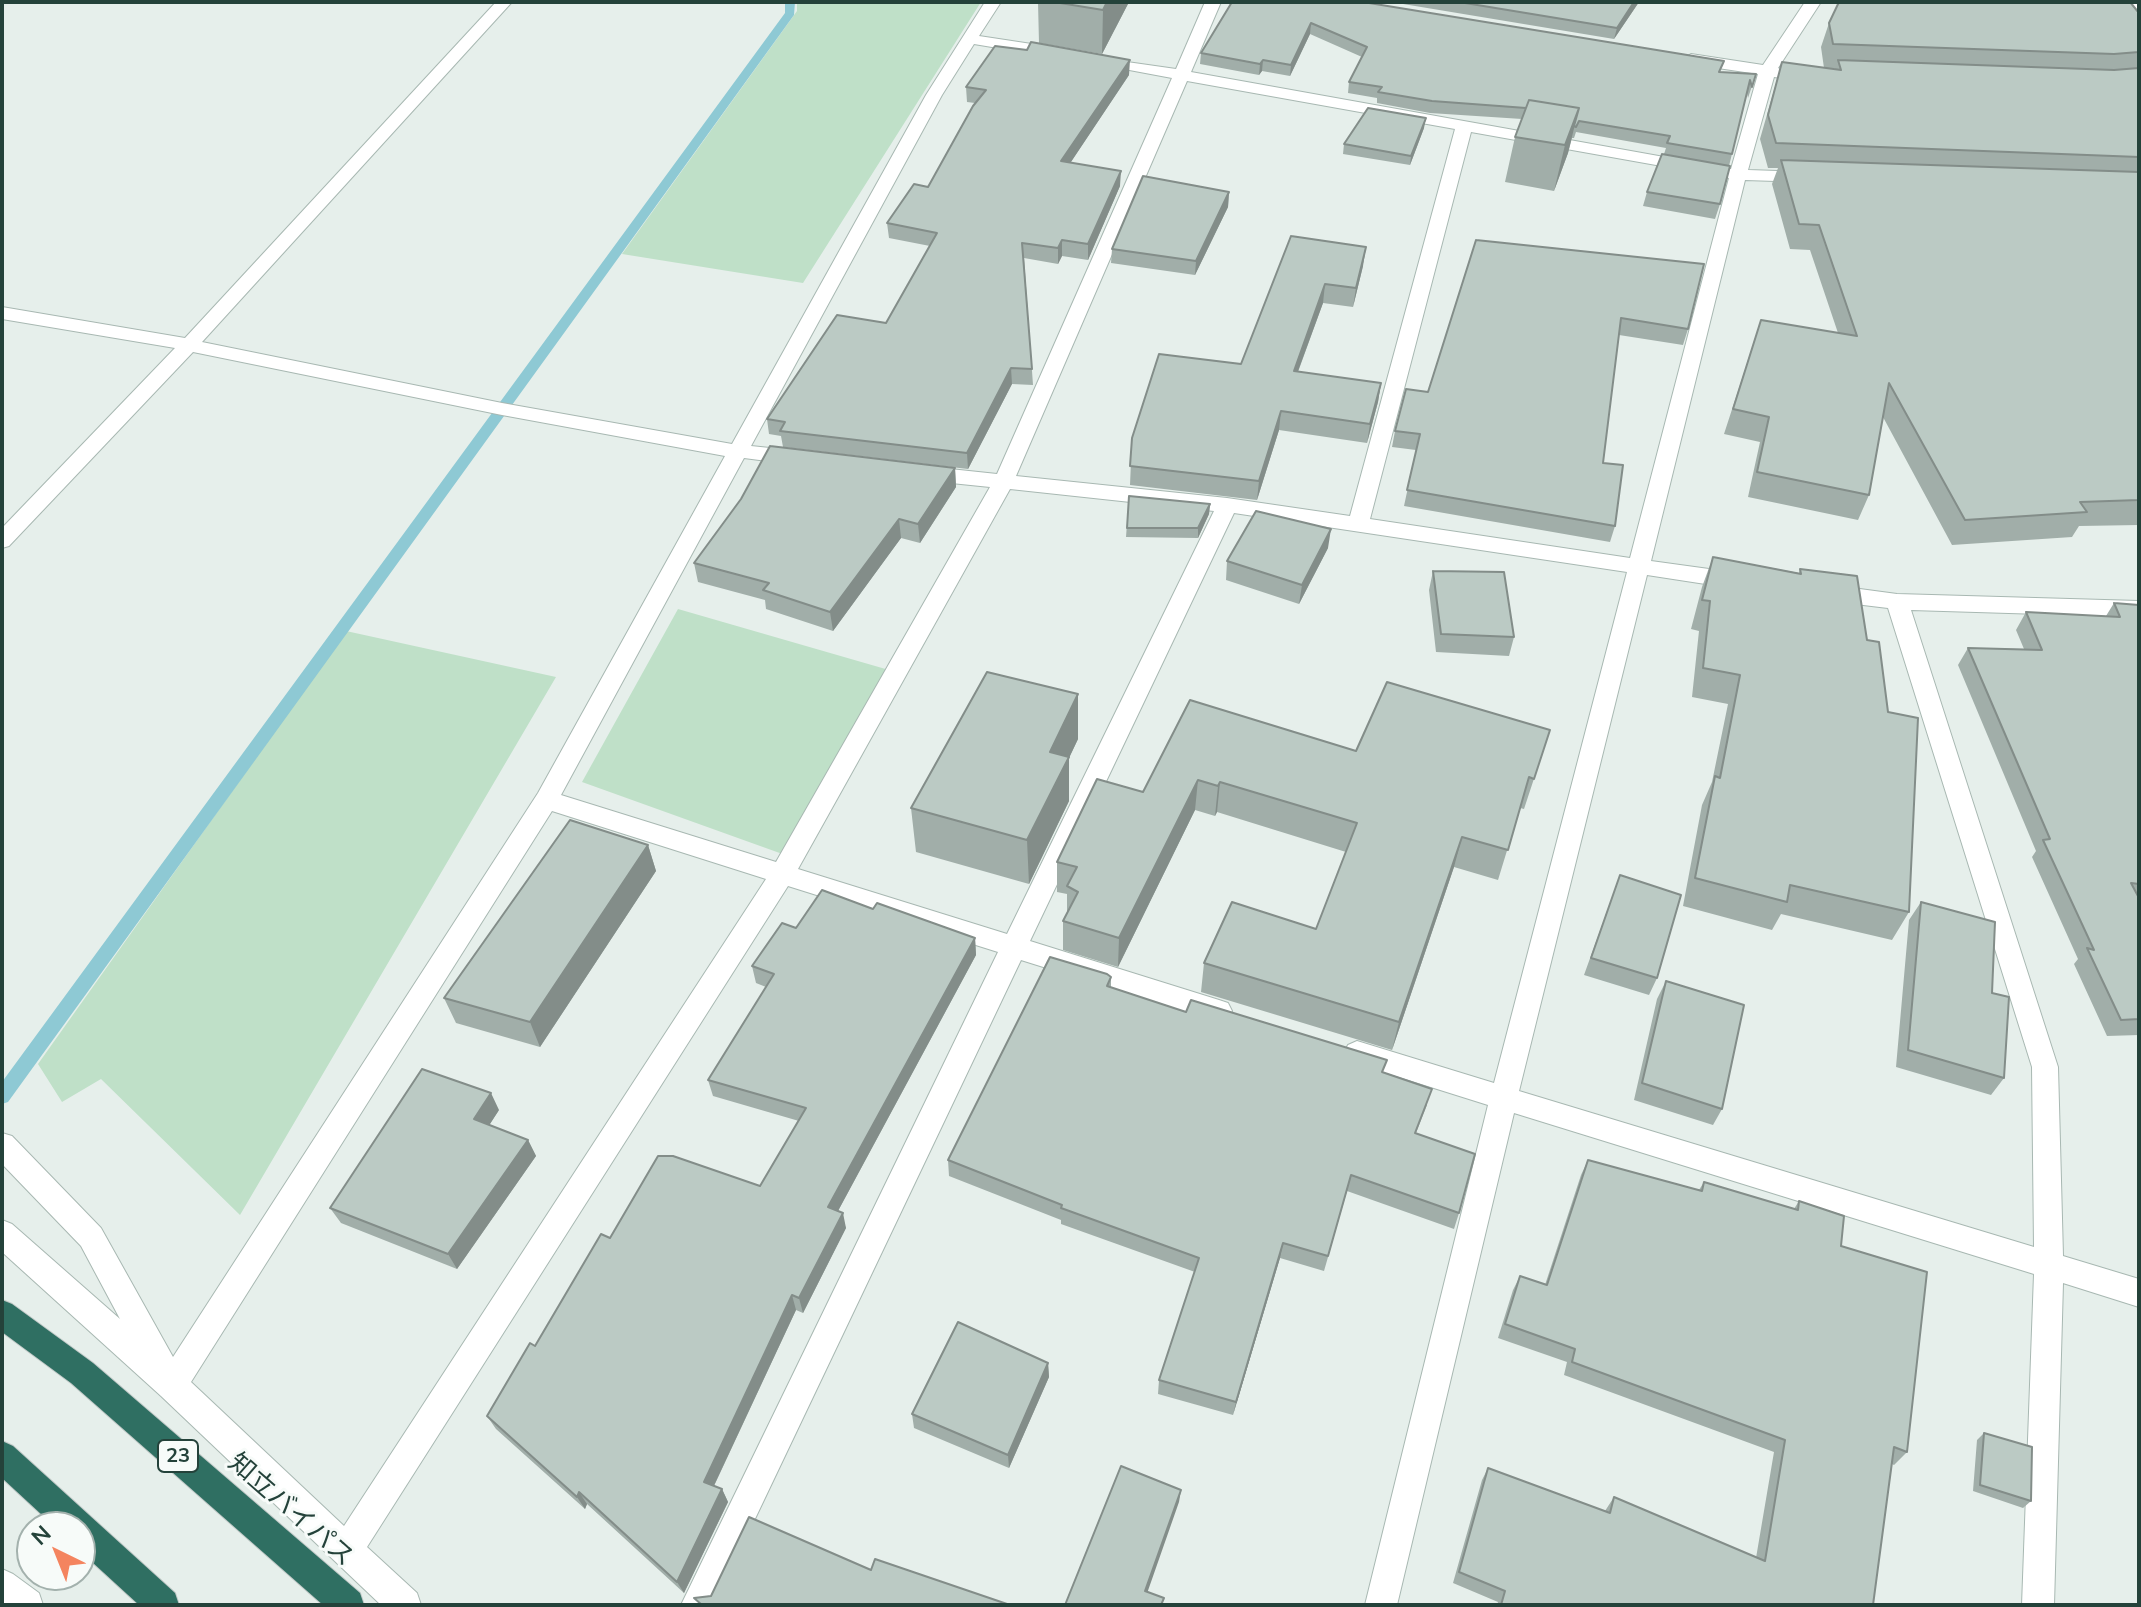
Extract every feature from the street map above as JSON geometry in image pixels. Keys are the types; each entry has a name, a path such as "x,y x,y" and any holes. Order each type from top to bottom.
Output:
{"highway":[{"name":"知立バイパス","path":"2,1314 82,1373 348,1605"},
{"path":"2,1457 61,1511"},
{"path":"96,1544 163,1605"}],"street":[{"path":"2,541 189,345 504,2"},
{"path":"172,1385 546,800 934,95 993,2"},
{"path":"347,1550 782,874 1003,483 1213,2"},
{"path":"1381,1605 1504,1097 1738,175 1767,72 1813,2"},
{"path":"2125,2 2139,11"},
{"path":"970,39 1183,74 1738,175 1832,178"},
{"path":"1673,57 1799,74"},
{"path":"1359,523 1464,125"},
{"path":"2,313 189,345 502,409 736,451 815,460"},
{"path":"909,472 1227,505 1761,584"},
{"path":"697,1605 1227,505"},
{"path":"1806,590 1897,602 2139,609"},
{"path":"1897,602 2045,1067 2049,1264 2038,1605"},
{"path":"546,800 1012,949 1250,1021"},
{"path":"1325,1043 2139,1293"},
{"path":"2,1145 91,1237 172,1385"},
{"path":"2,1233 172,1385 405,1605"},
{"path":"2,1585 27,1605"}],"green space":[{"path":"797,2 981,2 803,283 622,254 797,11"},
{"path":"678,609 889,670 788,856 582,782"},
{"path":"346,631 556,677 240,1215 101,1079 62,1102 38,1064"}],"building":[{"path":"1054,2 1107,2 1103,10"},
{"path":"1232,2 1363,2 1724,61 1719,72 1756,74 1752,87 1750,80 1732,154 1667,143 1670,136 1579,121 1576,127 1579,108 1529,100 1526,108 1432,101 1378,92 1382,87 1349,82 1367,47 1311,23 1291,65 1263,60 1260,64 1201,53"},
{"path":"1459,2 1634,2 1617,28"},
{"path":"1839,2 2130,2 2139,13 2139,52 2114,54 1833,44 1829,23"},
{"path":"1031,42 1130,60 1061,161 1121,171 1088,244 1062,240 1058,248 1022,243 1032,369 1011,368 967,453 780,431 785,422 767,419 837,315 886,323 937,233 887,223 914,184 928,187 973,106 986,90 966,87 995,46 1027,50"},
{"path":"1838,60 2114,70 2139,68 2139,157 1776,143 1768,115 1782,62 1841,70"},
{"path":"1529,100 1579,108 1565,145 1515,137"},
{"path":"1368,108 1426,118 1411,156 1344,144"},
{"path":"1662,154 1730,166 1720,204 1647,192"},
{"path":"1781,160 2139,172 2139,500 2080,502 2087,512 1965,520 1889,383 1869,495 1757,472 1769,417 1733,409 1761,320 1857,336 1819,225 1799,224"},
{"path":"1143,176 1229,192 1196,261 1112,249"},
{"path":"1291,236 1366,247 1356,288 1325,284 1294,371 1381,383 1370,424 1281,411 1259,481 1130,466 1132,438 1159,354 1241,364"},
{"path":"1476,240 1704,264 1688,329 1621,318 1603,463 1623,465 1615,526 1407,490 1420,434 1395,431 1406,389 1428,392"},
{"path":"770,446 955,468 918,524 899,519 830,612 763,590 769,583 694,563 741,499"},
{"path":"1129,496 1210,504 1198,528 1127,528"},
{"path":"1256,511 1331,529 1302,585 1227,561"},
{"path":"1713,557 1801,574 1800,569 1857,576 1867,640 1879,642 1888,712 1918,718 1909,912 1790,885 1787,902 1695,878 1715,776 1720,778 1740,675 1703,668 1710,601 1702,600"},
{"path":"1433,571 1504,572 1514,637 1441,634"},
{"path":"2114,603 2139,605 2139,884 2131,883 2139,898 2139,1019 2121,1020 2087,948 2094,950 2043,840 2050,839 1968,648 2042,650 2026,612 2120,617"},
{"path":"987,672 1078,694 1050,752 1069,757 1027,840 911,808"},
{"path":"1387,682 1550,730 1534,779 1529,777 1508,850 1462,837 1399,1022 1204,963 1232,902 1316,929 1357,823 1220,782 1218,786 1198,780 1119,938 1063,921 1078,892 1067,886 1077,867 1057,862 1097,779 1143,792 1190,700 1356,751"},
{"path":"570,820 648,845 530,1022 444,998"},
{"path":"1620,875 1681,895 1657,978 1591,958"},
{"path":"822,890 873,909 877,903 975,938 828,1207 843,1213 799,1298 792,1295 704,1482 722,1489 677,1582 579,1492 577,1497 487,1416 530,1343 535,1346 601,1234 610,1238 658,1156 673,1156 760,1186 806,1108 708,1080 774,974 752,966 782,923 796,928"},
{"path":"1921,902 1995,922 1992,993 2009,997 2004,1078 1908,1050"},
{"path":"1050,957 1107,974 1111,977 1107,986 1186,1012 1191,1000 1387,1060 1382,1072 1432,1089 1415,1133 1475,1154 1459,1213 1351,1175 1328,1256 1283,1243 1236,1402 1159,1380 1199,1258 1061,1208 1062,1205 948,1160"},
{"path":"1666,981 1744,1005 1722,1109 1642,1083"},
{"path":"422,1069 491,1093 474,1119 528,1140 448,1254 330,1208"},
{"path":"1588,1160 1702,1191 1704,1182 1798,1210 1799,1201 1844,1216 1841,1246 1927,1272 1907,1452 1894,1447 1873,1605 1501,1605 1505,1591 1459,1572 1488,1468 1610,1513 1614,1497 1765,1561 1785,1440 1572,1362 1575,1349 1505,1324 1520,1276 1547,1285"},
{"path":"958,1322 1048,1363 1008,1455 912,1414"},
{"path":"1984,1433 2032,1447 2031,1501 1980,1485"},
{"path":"1121,1466 1181,1490 1145,1591 1164,1598 1161,1605 1065,1605"},
{"path":"749,1517 871,1570 875,1559 1010,1605 702,1605 694,1598 711,1596"}],"waterway":[{"path":"2,1096 790,13 790,2"}]}
